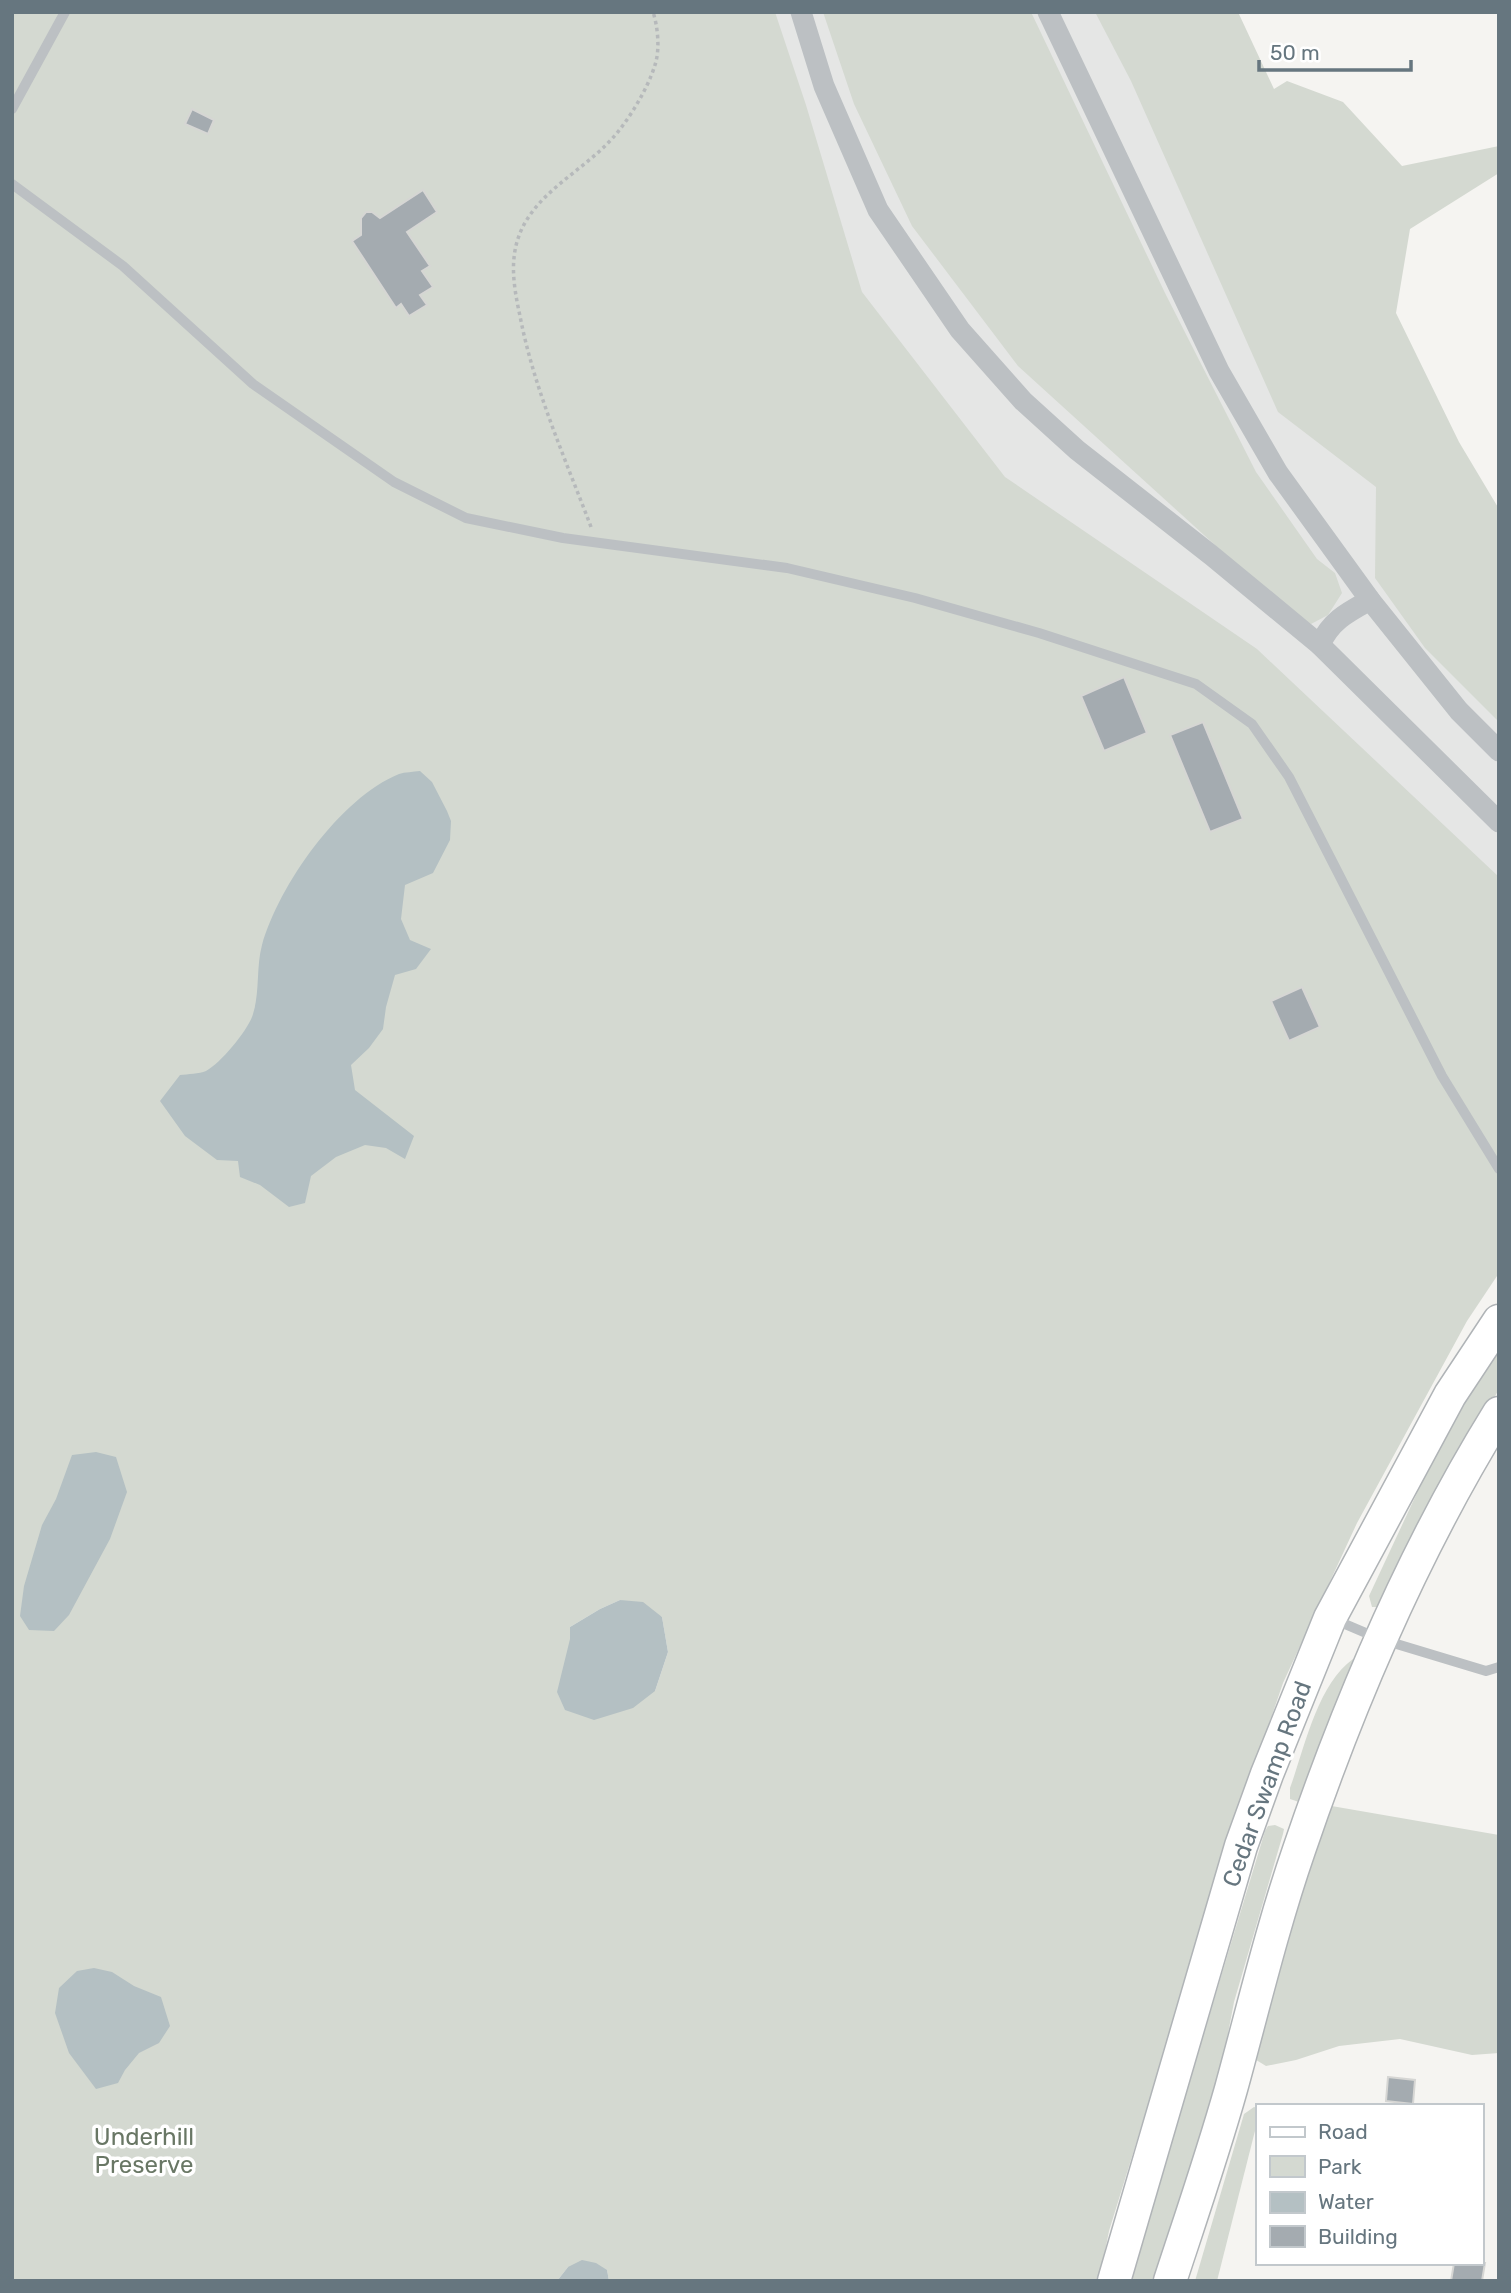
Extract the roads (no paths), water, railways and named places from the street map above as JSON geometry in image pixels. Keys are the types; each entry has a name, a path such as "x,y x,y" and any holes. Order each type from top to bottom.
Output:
{"main road":[{"name":"Cedar Swamp Road","path":"1114,2281 1241,1846 1267,1774 1330,1618 1450,1395 1499,1321"},
{"path":"1170,2281 1230,2091 1298,1852 1361,1680 1403,1586 1499,1413"}],"street":[{"path":"801,12 824,86 878,210 960,330 1023,401 1077,450 1320,645 1499,822"},
{"path":"1048,12 1219,371 1278,473 1370,600 1459,711 1499,751"},
{"path":"1320,645 1325,632 1341,616 1370,600"}],"lane":[{"path":"12,109 65,12"},
{"path":"12,184 123,266 253,384 394,482 466,518 563,538 787,568 915,598 1039,633 1196,684 1252,724 1289,777 1442,1076 1499,1169"},
{"path":"1330,1618 1380,1639 1486,1671 1499,1667"}],"water":[{"path":"420,771 432,782 447,811 451,821 450,840 433,873 405,885 401,919 410,940 431,949 416,969 395,975 383,1029 369,1048 351,1065 355,1090 414,1136 405,1159 386,1148 365,1145 336,1157 311,1176 305,1203 289,1207 260,1185 240,1177 238,1161 217,1160 185,1136 160,1101 180,1075 203,1072 212,1067 246,1028 255,1006 260,953 270,921 297,871 315,846 355,802 377,786 399,774"},
{"path":"96,1452 116,1457 127,1492 110,1539 69,1615 54,1631 29,1630 20,1616 24,1586 42,1525 56,1499 72,1455"},
{"path":"620,1600 643,1602 662,1617 668,1652 655,1691 633,1708 594,1720 565,1710 557,1692 570,1639 570,1627"},
{"path":"94,1968 112,1972 134,1986 161,1997 170,2026 159,2043 139,2053 118,2083 96,2089 69,2053 55,2013 59,1988 77,1971"},
{"path":"582,2260 596,2263 607,2270 609,2281 557,2281 568,2267"}],"park label":[{"name":"Underhill Preserve","path":"144,2151"}]}
